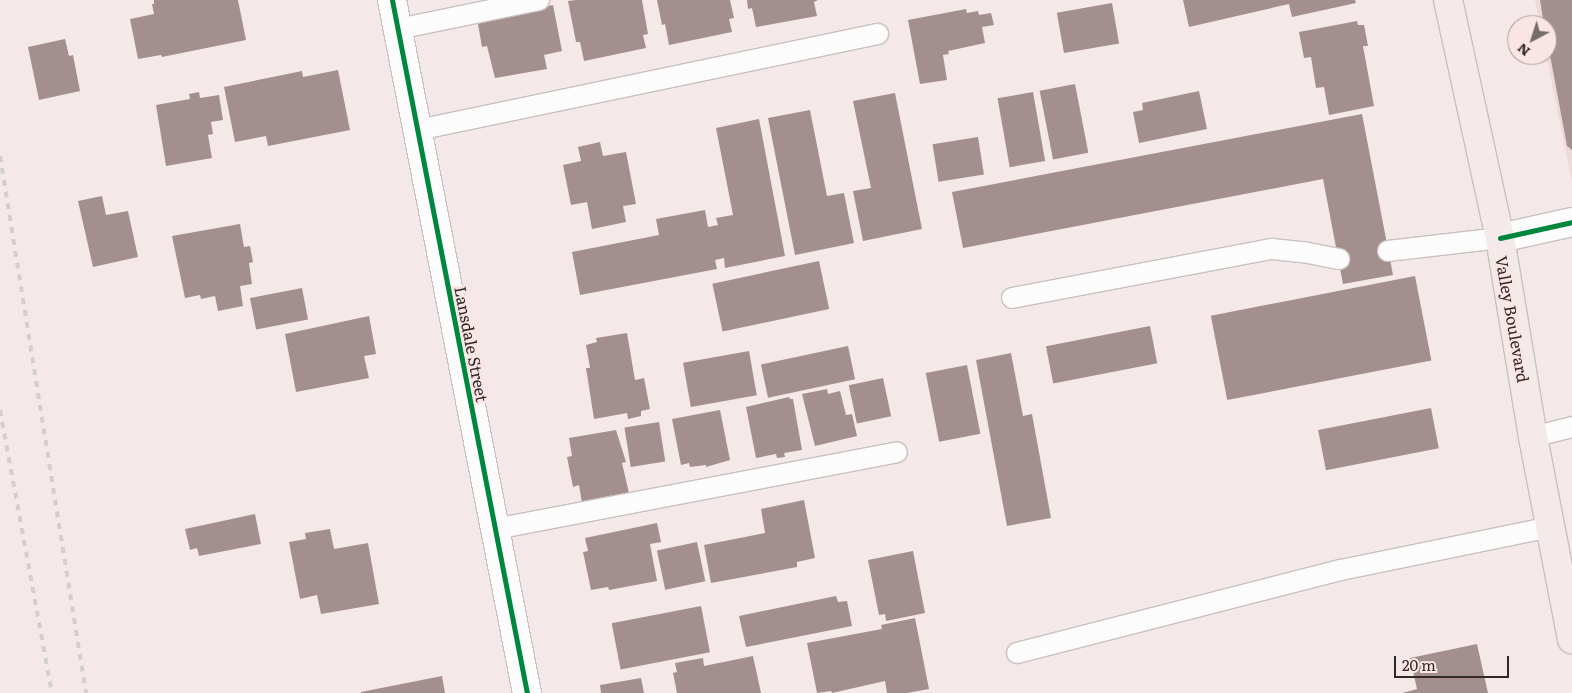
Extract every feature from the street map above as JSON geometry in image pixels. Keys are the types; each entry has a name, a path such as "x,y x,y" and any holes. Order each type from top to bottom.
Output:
{"main road":[{"name":"Valley Boulevard","path":"1448,0 1500,238 1551,527 1568,593 1572,638"}],"street":[{"name":"Lansdale Street","path":"392,0 527,693"},
{"path":"1500,238 1572,222"}],"lane":[{"path":"398,29 539,0"},
{"path":"418,130 878,34"},
{"path":"1388,251 1500,238"},
{"path":"1012,298 1272,250 1303,252 1339,259"},
{"path":"1534,437 1572,427"},
{"path":"495,529 898,452"},
{"path":"1017,653 1341,570 1551,527"}],"shaded area":[{"path":"1535,0 1572,0 1572,182 1548,65 1557,65 1557,15 1538,15"}],"building":[{"path":"154,0 238,0 246,40 162,57 161,55 138,59 130,19 154,14 152,4 154,4"},
{"path":"642,0 648,34 643,35 646,48 584,61 580,42 576,42 568,1"},
{"path":"657,0 730,0 734,18 729,19 732,32 669,45 665,24 662,25"},
{"path":"747,0 818,0 814,2 817,16 756,27 752,8 748,9"},
{"path":"1183,0 1355,0 1356,3 1292,17 1289,4 1189,27"},
{"path":"1540,0 1572,0 1572,150 1567,146 1552,65 1557,65 1557,15 1542,15"},
{"path":"1112,3 1119,43 1064,53 1057,13"},
{"path":"553,5 562,51 544,55 547,69 495,78 487,46 482,47 478,24 480,24 479,19"},
{"path":"966,9 967,13 978,11 979,15 991,13 994,25 982,27 985,43 948,51 949,54 943,55 947,80 920,84 908,20"},
{"path":"1357,21 1358,25 1364,25 1368,46 1363,46 1374,106 1329,115 1324,87 1316,88 1311,57 1304,58 1299,32"},
{"path":"65,39 69,56 73,55 80,91 39,100 28,47"},
{"path":"338,70 350,130 268,146 266,136 235,142 224,87 302,71 303,77"},
{"path":"1075,84 1088,153 1053,160 1040,91"},
{"path":"1199,91 1207,129 1139,143 1133,112 1143,110 1142,103"},
{"path":"199,92 200,98 219,95 223,120 211,122 213,134 208,135 212,158 166,166 156,105 190,99 189,94"},
{"path":"1033,92 1045,161 1010,167 998,98"},
{"path":"895,93 922,229 863,241 853,191 871,188 853,101"},
{"path":"810,110 827,196 844,193 854,243 795,255 768,118"},
{"path":"1362,114 1393,275 1343,284 1323,179 963,248 952,192"},
{"path":"759,119 785,256 725,268 724,258 715,260 717,269 580,295 572,252 659,235 656,219 705,210 708,227 718,225 716,218 733,215 716,128"},
{"path":"978,137 984,175 939,182 933,144"},
{"path":"600,142 603,156 626,152 636,204 623,206 626,222 592,229 587,202 571,205 563,165 581,161 578,147"},
{"path":"102,196 106,215 128,211 138,257 93,267 78,201"},
{"path":"240,224 244,247 250,246 253,262 249,263 252,284 240,286 243,306 218,311 215,296 201,299 200,295 185,298 172,236"},
{"path":"819,261 829,309 723,332 712,284"},
{"path":"1415,276 1431,360 1227,400 1211,316"},
{"path":"302,288 308,319 256,330 250,298"},
{"path":"369,316 376,354 364,356 369,378 296,392 285,334"},
{"path":"1150,326 1157,363 1053,384 1046,346"},
{"path":"627,333 635,380 644,378 650,409 641,411 641,416 628,419 627,413 594,419 586,368 590,368 586,345 597,342 596,338"},
{"path":"848,346 855,379 768,398 761,365"},
{"path":"749,351 757,395 691,407 683,363"},
{"path":"1011,353 1023,416 1032,414 1051,518 1007,526 976,360"},
{"path":"967,365 980,434 939,442 926,373"},
{"path":"883,378 891,416 857,423 849,385"},
{"path":"827,389 828,394 840,391 846,415 852,414 857,436 815,446 802,394"},
{"path":"789,397 793,399 802,450 784,453 785,457 777,458 776,454 756,458 746,407"},
{"path":"1431,408 1439,448 1326,470 1318,430"},
{"path":"720,410 730,460 706,467 706,465 690,467 689,463 681,465 672,419"},
{"path":"659,422 665,462 631,467 624,427"},
{"path":"616,430 626,462 622,463 629,493 582,503 579,485 573,487 567,457 572,456 569,438"},
{"path":"804,500 815,558 797,562 797,567 711,583 704,545 765,533 761,509"},
{"path":"255,514 261,544 199,556 197,548 190,550 185,529"},
{"path":"657,523 661,542 650,544 657,581 609,590 608,587 591,590 583,552 588,551 585,538"},
{"path":"330,529 334,549 368,543 379,604 321,614 317,595 300,599 289,542 306,539 305,533"},
{"path":"697,542 705,581 665,590 657,551"},
{"path":"913,551 925,613 886,621 885,614 879,615 868,560"},
{"path":"836,596 838,602 847,601 852,626 746,647 739,616"},
{"path":"701,606 710,652 621,670 612,623"},
{"path":"915,618 929,689 907,693 887,693 885,681 832,693 831,691 817,693 807,643 882,629 881,625"},
{"path":"1477,644 1488,693 1402,693 1417,689 1410,658"},
{"path":"753,656 761,693 677,693 673,673 677,672 675,663 703,658 704,666"},
{"path":"442,676 445,693 361,693 361,692"},
{"path":"641,678 644,693 601,693 600,685"}],"railway":[{"path":"0,156 86,693"},
{"path":"0,410 52,693"}],"cycle path":[{"path":"392,0 527,693"},
{"path":"1500,238 1572,222"}]}
